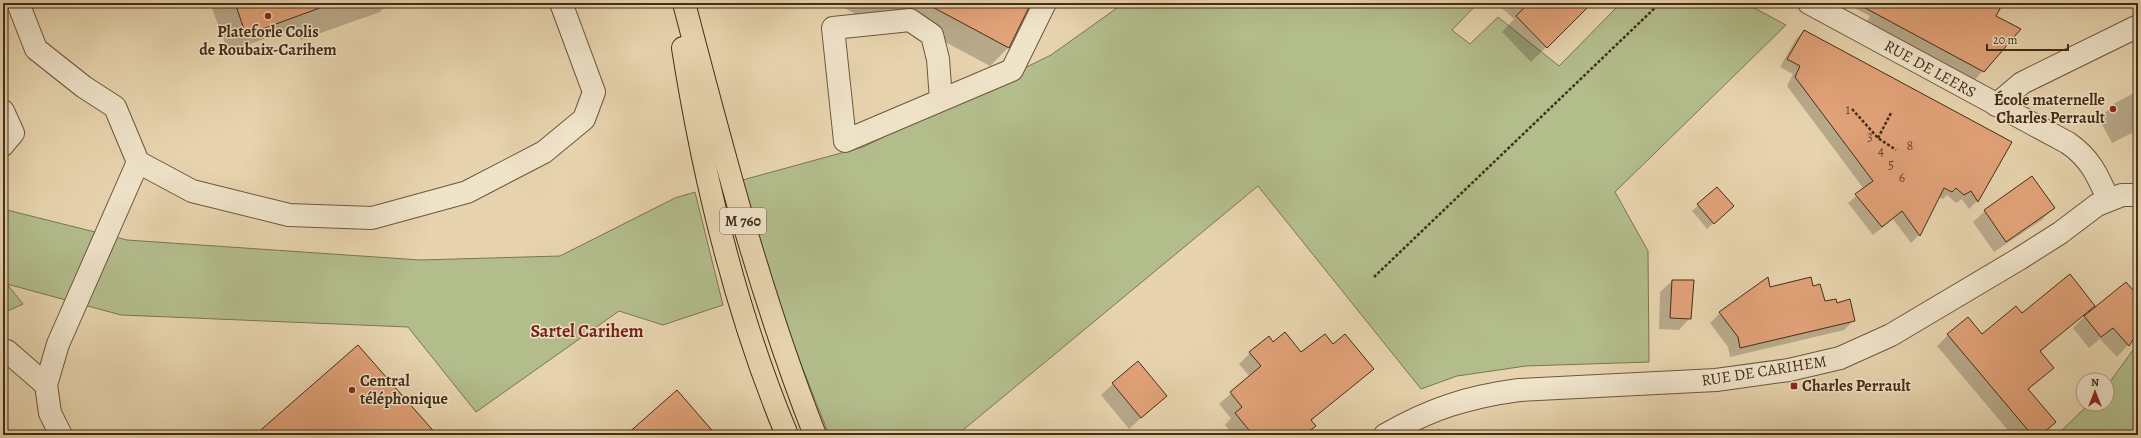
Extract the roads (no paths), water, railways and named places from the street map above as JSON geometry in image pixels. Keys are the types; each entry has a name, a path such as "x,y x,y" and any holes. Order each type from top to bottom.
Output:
{"main road":[{"name":"M 760","path":"675,3 693,112 714,210 736,292 787,435"},
{"name":"M 760","path":"684,3 746,230 785,354 815,435"}],"street":[{"path":"18,3 36,49 84,87 115,107 138,162 192,191 289,215 372,218 467,192 544,152 584,119 594,92 561,3"},
{"path":"941,100 938,59 932,35 910,20 833,28 845,141 1012,70 1045,3"},
{"name":"RUE DE LEERS","path":"1809,3 2077,149 2094,168 2108,199"},
{"path":"1996,105 2022,83 2138,26"},
{"path":"3,111 13,133 3,144"},
{"path":"61,435 50,412 46,385 58,344 138,162"},
{"path":"2108,199 2122,195 2138,195"},
{"name":"RUE DE CARIHEM","path":"1385,435 1432,410 1490,394 1519,390 1723,379 1781,372 1840,358 1891,335 1999,271 2060,233 2088,211 2108,199"},
{"path":"3,351 7,351 46,385"}],"place":[{"name":"Plateforle Colis de Roubaix-Carihem","path":"268,16"},
{"name":"École maternelle Charles Perrault","path":"2113,109"},
{"name":"Charles Perrault","path":"1794,386"},
{"name":"Central téléphonique","path":"352,390"}],"district":[{"name":"Sartel Carihem","path":"587,331"}]}
